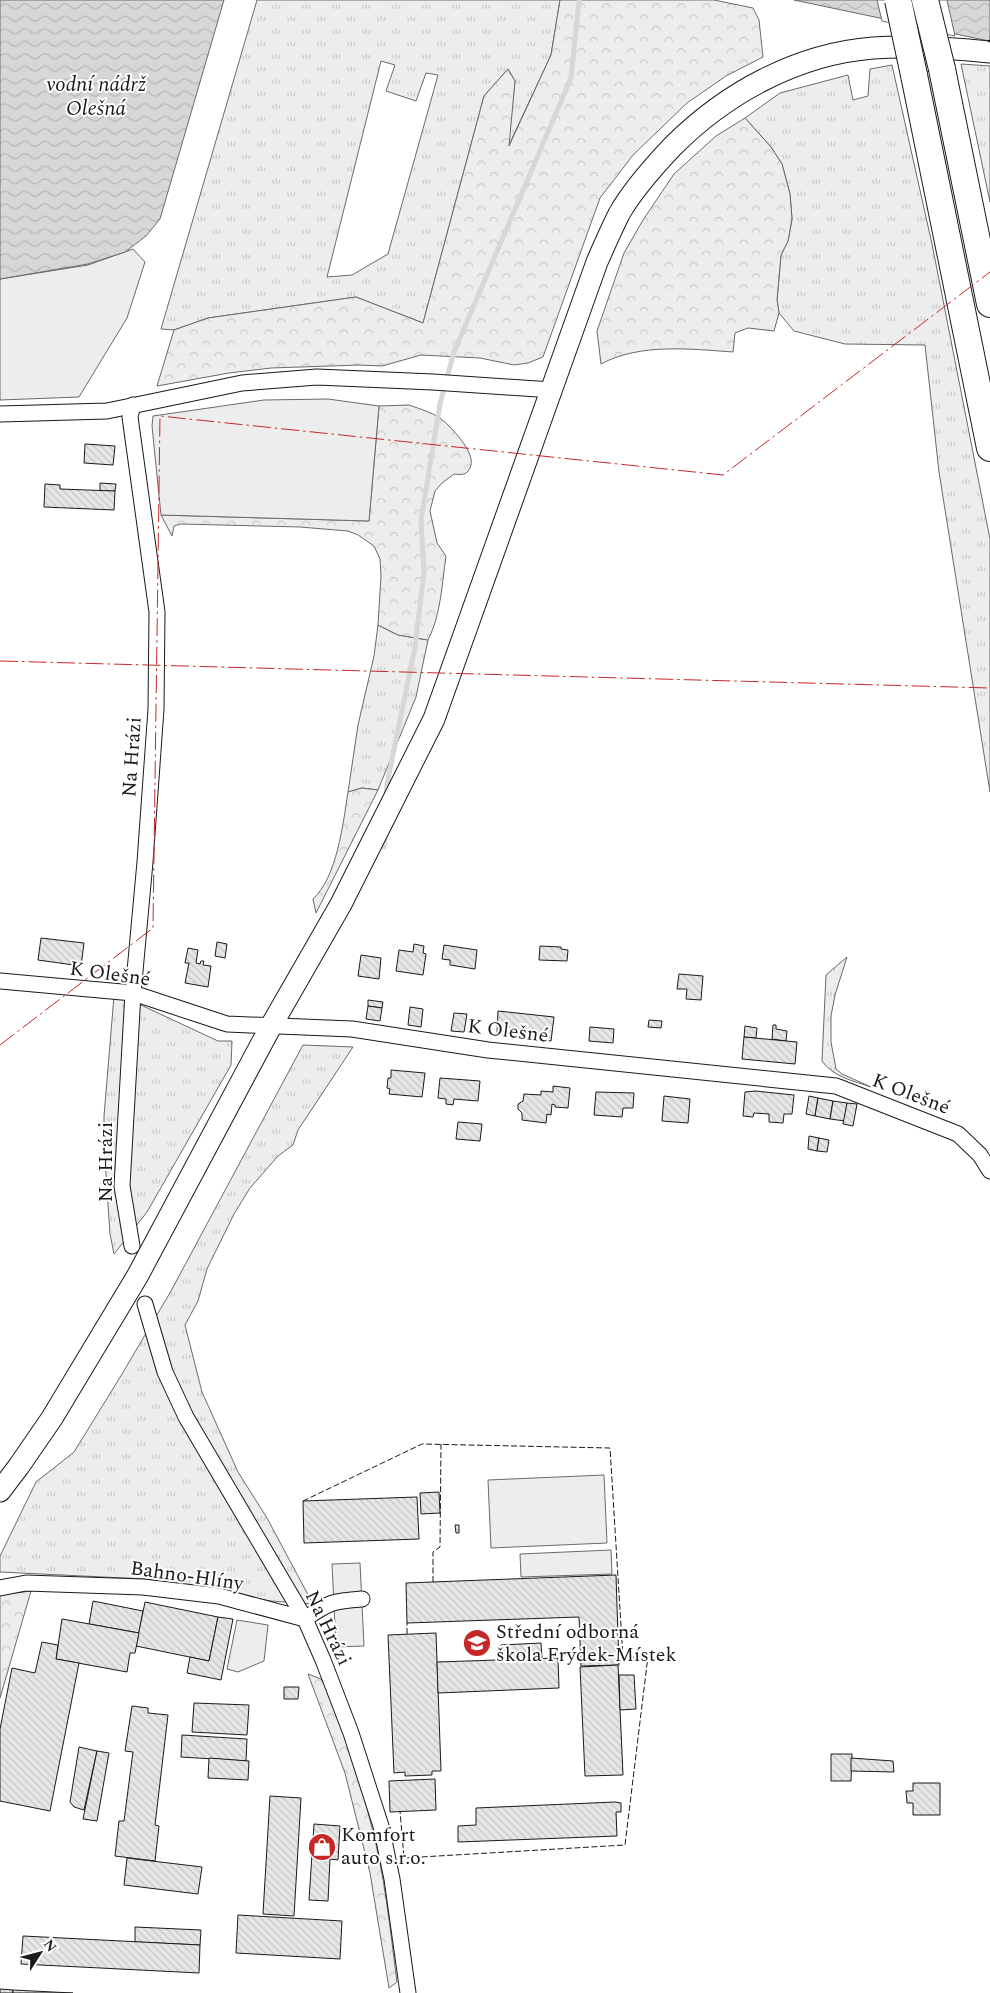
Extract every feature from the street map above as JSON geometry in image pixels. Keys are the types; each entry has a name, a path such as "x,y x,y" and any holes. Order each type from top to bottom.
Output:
{"highway":[{"path":"898,0 990,448"},
{"path":"925,0 942,69 990,304"}],"street":[{"path":"0,1491 52,1418 138,1275 271,1026 341,904 434,719 597,262 620,213 653,167 689,131 722,104 750,86 790,68 828,56 872,48 920,47 990,52"},
{"path":"0,414 107,411 242,384 317,377 552,390"},
{"name":"Na Hrázi","path":"132,1246 122,1186 133,993 156,709 157,612 130,417 133,405"},
{"name":"K Olešné","path":"0,981 133,993 227,1024 352,1029 488,1050 836,1086 958,1134 980,1155 990,1171"},
{"name":"Na Hrázi","path":"145,1304 165,1372 186,1417 305,1620 323,1660 351,1734 382,1826 408,1993"},
{"name":"Bahno-Hlíny","path":"0,1588 26,1582 143,1587 219,1596 305,1620"},
{"path":"305,1620 334,1601 362,1599"}],"green space":[{"path":"257,0 560,0 551,55 508,147 515,81 508,69 484,96 423,323 356,297 208,318 174,330 161,329","holes":["381,61 395,65 386,91 416,101 426,73 438,75 388,254 352,275 327,277"]},
{"path":"560,0 714,0 753,8 759,20 763,57 726,76 687,103 633,155 600,198 543,357 528,363 514,365 480,358 421,355 382,366 271,368 229,373 157,386 174,330 208,318 356,297 423,323 484,96 508,69 515,81 509,146 551,55"},
{"path":"961,64 990,66 990,202"},
{"path":"892,65 932,244 990,539 990,792 939,472 925,345 845,344 794,331 779,313 777,300 781,255 788,241 792,219 790,194 782,164 771,147 745,118 780,93 848,75 853,100 868,96 870,69"},
{"path":"745,118 771,147 782,164 790,194 792,219 788,241 781,255 777,300 779,313 774,331 748,328 735,333 733,352 683,349 649,350 616,357 601,364 597,331 624,253 643,220 674,174 716,136"},
{"path":"409,405 432,414 445,422 464,443 471,462 467,472 454,474 435,491 430,511 437,543 446,556 436,620 428,640 398,635 378,625 381,576 380,559 374,546 358,535 348,531 300,527 181,524 174,526 172,536 161,515 369,521 379,406"},
{"path":"378,625 398,635 428,640 416,697 378,790 362,788 348,792 358,725 374,656"},
{"path":"362,788 378,790 316,913 313,899 328,878 338,849 348,792"},
{"path":"847,957 835,995 831,1016 831,1042 836,1069 842,1074 871,1087 838,1075 822,1061 826,975"},
{"path":"114,996 143,1006 218,1041 232,1041 231,1065 147,1212 114,1254 110,1234 104,1146 104,1116"},
{"path":"303,1045 353,1047 298,1130 293,1145 278,1156 250,1188 234,1214 207,1269 198,1301 185,1325 202,1392 238,1472 267,1518 313,1604 271,1601 145,1579 0,1572 0,1556 36,1482 74,1452 122,1374 171,1291"},
{"path":"31,1591 0,1698 0,1595"},
{"path":"308,1674 321,1679 329,1690 367,1807 384,1883 397,1982 389,1988 370,1873 345,1773"}],"shaded area":[{"path":"133,249 145,262 127,318 79,397 0,400 0,279 88,265"},
{"path":"328,399 379,406 369,521 161,515 152,426 153,416 264,400"},
{"path":"604,1475 607,1543 491,1548 488,1480"},
{"path":"611,1550 612,1574 521,1577 520,1554"},
{"path":"360,1563 364,1646 336,1647 332,1564"},
{"path":"237,1620 268,1625 264,1661 238,1672 227,1669"}],"water":[{"name":"vodní nádrž Olešná","path":"0,0 224,0 160,219 146,236 125,252 88,264 0,279"},
{"path":"794,0 990,0 990,41 989,41"}],"pier":[{"path":"877,0 947,0 955,36 882,21"}],"building":[{"path":"85,444 115,446 113,465 84,463"},
{"path":"100,483 116,484 115,491 100,491"},
{"path":"45,484 60,485 60,489 115,491 114,510 44,507"},
{"path":"41,938 84,943 81,966 38,960"},
{"path":"217,942 227,944 225,958 215,956"},
{"path":"414,944 424,946 423,953 426,954 423,975 396,971 399,950 413,952"},
{"path":"444,945 477,950 475,969 450,965 450,960 442,959"},
{"path":"540,946 561,947 561,949 568,950 567,961 539,960"},
{"path":"188,948 198,950 196,963 200,964 201,961 204,961 203,965 211,966 208,987 185,983 189,963 185,963"},
{"path":"361,955 381,958 379,979 358,976"},
{"path":"679,974 703,976 701,1000 686,999 687,989 677,989"},
{"path":"368,1000 383,1002 382,1008 368,1006"},
{"path":"368,1006 382,1008 380,1021 366,1019"},
{"path":"410,1007 423,1009 421,1027 408,1025"},
{"path":"498,1011 554,1017 551,1041 497,1034"},
{"path":"454,1013 467,1014 464,1032 451,1031"},
{"path":"649,1020 662,1021 661,1028 648,1027"},
{"path":"773,1025 776,1025 776,1029 787,1031 786,1041 772,1039"},
{"path":"745,1026 757,1028 756,1038 744,1037"},
{"path":"590,1027 614,1029 613,1043 589,1041"},
{"path":"744,1037 797,1042 795,1064 742,1059"},
{"path":"391,1070 425,1073 422,1097 389,1094 390,1089 387,1088 388,1078 391,1078"},
{"path":"440,1078 480,1081 478,1101 454,1099 453,1105 446,1104 446,1099 438,1098"},
{"path":"553,1086 570,1088 568,1108 555,1107 552,1104 551,1115 547,1114 546,1123 522,1120 522,1113 518,1109 518,1104 523,1101 524,1094 541,1095 541,1091 553,1092"},
{"path":"755,1091 794,1095 792,1114 784,1114 783,1123 769,1122 769,1114 754,1113 753,1117 743,1116 745,1092"},
{"path":"596,1092 634,1093 633,1108 623,1108 622,1117 594,1115"},
{"path":"664,1096 690,1099 688,1123 662,1121"},
{"path":"809,1096 818,1098 815,1116 806,1114"},
{"path":"818,1098 833,1101 830,1119 815,1116"},
{"path":"833,1101 847,1103 845,1121 830,1119"},
{"path":"847,1103 857,1104 853,1126 843,1124"},
{"path":"458,1122 482,1124 480,1141 456,1139"},
{"path":"809,1136 819,1138 817,1151 808,1149"},
{"path":"819,1138 829,1140 827,1152 817,1151"},
{"path":"439,1492 440,1513 421,1514 420,1493"},
{"path":"417,1497 419,1539 304,1543 303,1501"},
{"path":"455,1525 459,1525 459,1533 456,1533"},
{"path":"616,1575 619,1665 581,1666 579,1617 407,1623 406,1583"},
{"path":"93,1601 143,1611 139,1633 89,1624"},
{"path":"145,1602 218,1617 209,1661 136,1646"},
{"path":"218,1617 233,1619 221,1680 187,1673 190,1657 209,1661"},
{"path":"62,1619 139,1633 135,1653 130,1653 127,1672 56,1659"},
{"path":"436,1633 441,1771 432,1771 432,1775 405,1776 405,1772 394,1773 388,1635"},
{"path":"42,1642 58,1645 56,1659 79,1663 50,1811 0,1801 0,1729 12,1668 35,1673"},
{"path":"541,1643 542,1658 502,1659 501,1645"},
{"path":"558,1658 559,1688 438,1693 437,1662"},
{"path":"618,1665 623,1775 585,1776 580,1667"},
{"path":"619,1675 634,1675 636,1709 620,1710"},
{"path":"284,1687 299,1687 298,1699 284,1699"},
{"path":"194,1703 249,1705 247,1735 192,1732"},
{"path":"132,1706 148,1708 148,1713 168,1715 155,1825 159,1826 155,1861 115,1856 119,1821 124,1821 133,1752 125,1751"},
{"path":"182,1735 247,1739 246,1761 181,1757"},
{"path":"79,1747 97,1751 84,1810 74,1807 70,1802"},
{"path":"97,1751 109,1753 97,1821 83,1819"},
{"path":"831,1754 852,1754 851,1781 831,1781"},
{"path":"209,1758 249,1761 248,1780 208,1778"},
{"path":"851,1758 893,1761 894,1772 851,1771"},
{"path":"435,1779 436,1810 390,1812 389,1781"},
{"path":"913,1783 940,1783 940,1815 913,1815 913,1803 907,1803 906,1791 913,1791"},
{"path":"270,1796 301,1798 294,1916 263,1914"},
{"path":"621,1803 621,1812 616,1812 617,1836 458,1842 458,1826 476,1825 476,1808"},
{"path":"314,1824 340,1826 338,1860 330,1859 328,1901 309,1900"},
{"path":"127,1858 202,1867 198,1894 124,1885"},
{"path":"238,1915 342,1921 340,1959 236,1953"},
{"path":"135,1927 201,1930 200,1945 135,1942"},
{"path":"23,1936 200,1945 199,1973 21,1964"},
{"path":"0,1989 13,1990 13,1993 0,1993"},
{"path":"13,1990 73,1993 13,1993"}],"waterway":[{"path":"386,797 415,647 424,572 421,520 440,404 454,352 571,78 579,0"},
{"path":"384,847 385,835"}],"fence":[{"path":"303,1501 422,1444 610,1448 623,1658 648,1656 625,1845 404,1858 400,1811"},
{"path":"433,1582 433,1552 440,1547 441,1444"},
{"path":"407,1623 407,1634"}],"power":[{"path":"0,1045 153,928 160,416 723,475 990,272"},
{"path":"0,661 990,688"}],"place":[{"name":"Střední odborná škola Frýdek-Místek","path":"477,1643"},
{"name":"Komfort auto s.r.o.","path":"322,1847"}]}
